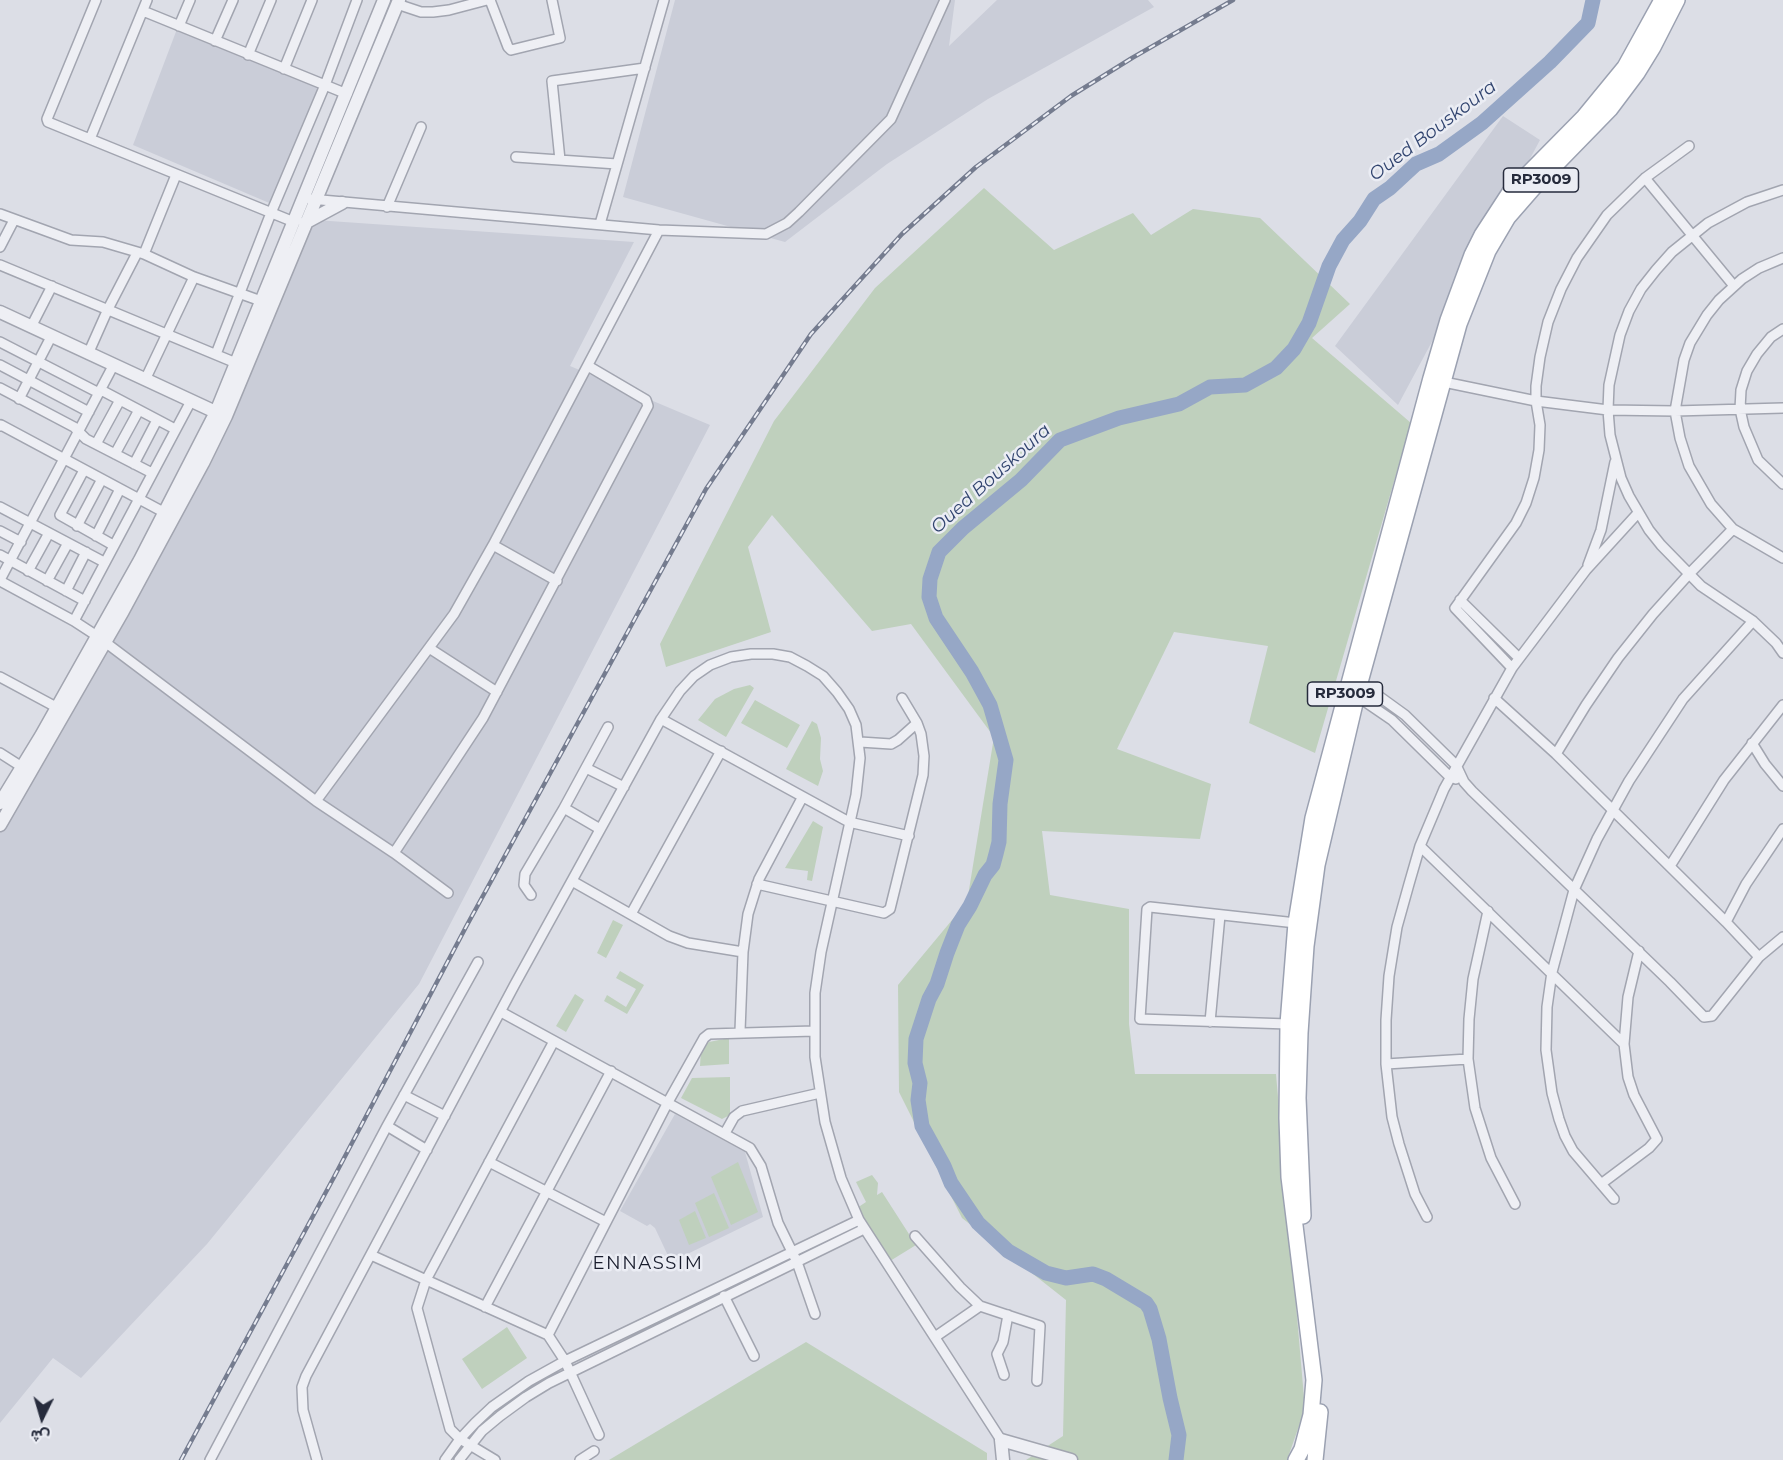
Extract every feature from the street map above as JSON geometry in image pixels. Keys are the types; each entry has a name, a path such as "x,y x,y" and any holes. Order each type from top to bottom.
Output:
{"main road":[{"name":"RP3009","path":"1296,1460 1302,1449 1310,1421 1314,1380 1289,1177 1288,1024 1296,924 1313,818 1353,687 1437,380 1448,320 1472,255 1510,192 1584,117 1625,67 1662,0"},
{"name":"RP3009","path":"1437,380 1488,251 1508,217 1610,109 1653,47 1677,0"},
{"name":"RP3009","path":"1315,1460 1322,1375 1305,1241 1301,1180 1298,1098 1300,1033 1306,946 1315,875 1353,687"}],"street":[{"path":"96,0 47,119 48,122 300,223"},
{"path":"90,138 147,0"},
{"path":"179,26 190,0"},
{"path":"215,41 232,0"},
{"path":"248,55 271,0"},
{"path":"284,69 312,0"},
{"path":"216,354 357,0"},
{"path":"0,803 101,640 140,560 169,515 221,414 300,223 384,0"},
{"path":"309,199 398,2 421,12 433,12 489,0 508,47 513,50 560,38 552,0"},
{"path":"600,224 664,0"},
{"path":"309,199 659,230 766,234 787,223 891,119 945,0"},
{"path":"143,11 347,94"},
{"path":"560,159 552,81 645,68"},
{"path":"387,207 421,127"},
{"path":"1512,668 1456,609 1460,600 1504,542 1526,503 1534,478 1539,450 1540,425 1536,400 1538,372 1554,306 1568,273 1595,229 1645,178 1689,146"},
{"path":"516,157 617,164"},
{"path":"88,354 108,309 141,254 176,175"},
{"path":"1645,178 1734,286"},
{"path":"1783,190 1727,211 1692,235 1656,270 1641,289 1629,312 1613,360 1608,410 1615,459 1629,496 1661,545 1701,586 1753,621 1783,653"},
{"path":"221,414 236,363 261,301 300,223 342,203"},
{"path":"0,214 72,240 103,242 141,254 194,277 261,301"},
{"path":"0,247 14,220"},
{"path":"316,801 454,614 493,545 659,230"},
{"path":"1783,258 1759,268 1734,286 1707,315 1690,343 1680,377 1675,411 1680,438 1689,466 1711,504 1733,529 1783,558"},
{"path":"0,265 236,363"},
{"path":"146,380 194,277"},
{"path":"31,327 52,286"},
{"path":"0,312 221,414"},
{"path":"1783,329 1771,338 1757,354 1741,390 1740,409 1744,427 1758,460 1783,484"},
{"path":"19,399 51,337"},
{"path":"0,342 175,429"},
{"path":"0,365 89,412"},
{"path":"113,366 80,433 0,580 74,621 316,801 394,853 448,893"},
{"path":"394,853 467,745 648,406 646,400 588,366"},
{"path":"1437,380 1536,400 1608,410 1783,408"},
{"path":"0,388 74,427 96,444 152,473"},
{"path":"96,444 120,400"},
{"path":"74,621 191,401"},
{"path":"115,454 139,410"},
{"path":"134,464 157,420"},
{"path":"0,425 169,515"},
{"path":"1586,570 1604,522 1615,459"},
{"path":"84,470 60,514 61,517 114,545"},
{"path":"77,526 102,479"},
{"path":"96,536 120,489"},
{"path":"0,507 104,562"},
{"path":"1427,1217 1415,1194 1399,1144 1392,1117 1386,1064 1389,975 1395,937 1420,846 1456,765 1512,668 1586,570 1638,513"},
{"path":"1556,754 1618,658 1653,614 1733,529"},
{"path":"0,531 21,542"},
{"path":"28,571 49,533"},
{"path":"47,581 68,543"},
{"path":"493,545 557,580"},
{"path":"66,591 86,552"},
{"path":"0,555 85,601"},
{"path":"1460,600 1519,658"},
{"path":"1614,1199 1574,1151 1565,1136 1552,1093 1547,1067 1546,1031 1552,972 1574,890 1613,810 1655,740 1683,699 1753,621"},
{"path":"0,825 9,789 56,707 101,640"},
{"path":"429,648 497,692"},
{"path":"317,1460 303,1410 302,1387 427,1149 661,719 680,691 694,676 710,665 731,657 751,654 790,657 823,676 849,709 856,725 860,742 859,777 818,971 814,1031 820,1093 841,1178 862,1224 1001,1440 1003,1460"},
{"path":"0,677 56,707"},
{"path":"1353,687 1397,708 1456,765 1464,782 1706,1018 1712,1016 1759,957 1783,937"},
{"path":"1353,687 1392,720 1450,777 1464,782"},
{"path":"757,884 884,913 888,912 923,775 924,756 921,734 902,698"},
{"path":"1494,698 1556,754 1759,957"},
{"path":"1670,867 1704,810 1752,742 1783,705"},
{"path":"661,719 849,822 909,836"},
{"path":"860,742 891,744 917,723"},
{"path":"531,895 524,885 525,874 608,727"},
{"path":"1752,742 1765,764 1783,786"},
{"path":"631,914 721,751"},
{"path":"0,753 22,767"},
{"path":"586,768 624,787"},
{"path":"740,1032 743,952 748,914 757,884 802,798"},
{"path":"564,807 600,829"},
{"path":"1726,922 1746,884 1783,829"},
{"path":"1420,846 1624,1044"},
{"path":"572,881 669,936 688,943 743,952"},
{"path":"1288,1024 1140,1019 1147,909 1150,907 1296,924"},
{"path":"1488,911 1473,979 1468,1059 1475,1108 1491,1158 1515,1204"},
{"path":"1210,1022 1220,915"},
{"path":"1601,1184 1649,1148 1656,1139 1634,1095 1628,1077 1624,1044 1628,997 1639,951"},
{"path":"210,1460 387,1126 478,962"},
{"path":"501,1012 750,1148 757,1156 778,1223 797,1262 815,1314"},
{"path":"548,1335 668,1102 704,1038 715,1032 814,1031"},
{"path":"495,1460 455,1436 447,1421 417,1312 418,1303 426,1280 554,1041"},
{"path":"1386,1064 1468,1059"},
{"path":"485,1307 611,1071"},
{"path":"725,1133 734,1117 742,1111 820,1093"},
{"path":"404,1095 445,1116"},
{"path":"387,1126 427,1149"},
{"path":"489,1162 606,1222"},
{"path":"445,1460 460,1439 492,1407 565,1361 791,1251 862,1224"},
{"path":"459,1460 482,1431 517,1403 570,1372 797,1262 862,1224"},
{"path":"915,1236 980,1306 1040,1326 1037,1381"},
{"path":"371,1255 548,1335 565,1361 599,1435"},
{"path":"724,1296 754,1356"},
{"path":"935,1337 980,1306"},
{"path":"1004,1375 997,1354 1003,1342 1008,1315"},
{"path":"1001,1440 1071,1460"},
{"path":"580,1460 594,1451"}],"shaded area":[{"path":"675,0 955,0 949,46 997,0 1148,0 1154,7 988,99 887,164 785,242 623,197"},
{"path":"177,29 321,87 274,205 133,145"},
{"path":"1503,116 1540,140 1398,405 1335,346"},
{"path":"315,220 634,242 570,366 710,425 419,984 207,1244 81,1378 53,1358 0,1423 0,810"},
{"path":"675,1114 745,1152 763,1217 671,1262 655,1228 620,1211"}],"green space":[{"path":"984,188 1054,250 1133,213 1151,235 1193,209 1260,218 1350,304 1312,338 1411,423 1315,753 1249,723 1268,646 1174,632 1117,749 1211,784 1200,839 1042,831 1050,895 1129,909 1129,1024 1135,1074 1276,1074 1305,1409 1287,1460 1026,1460 1063,1436 1066,1300 962,1218 899,1092 898,985 967,902 994,737 911,624 872,631 772,515 748,547 771,632 666,667 660,644 774,421 875,288"},
{"path":"750,685 754,688 726,737 698,720 715,699 734,689"},
{"path":"755,700 800,725 787,748 741,723"},
{"path":"812,721 817,724 821,738 820,759 823,771 818,786 786,769"},
{"path":"813,821 823,827 812,881 807,880 808,871 785,868"},
{"path":"613,920 623,925 606,958 597,953"},
{"path":"620,971 644,985 627,1014 604,1001 607,995 626,1007 636,989 616,978"},
{"path":"575,994 584,1000 566,1032 556,1026"},
{"path":"729,1038 729,1064 700,1066 701,1050 706,1044"},
{"path":"730,1077 730,1115 722,1119 681,1098 692,1078"},
{"path":"738,1162 758,1212 731,1225 711,1177"},
{"path":"872,1175 878,1183 877,1195 882,1192 916,1245 890,1261 857,1208 866,1202 856,1182"},
{"path":"714,1193 729,1228 709,1237 695,1203"},
{"path":"695,1211 706,1238 689,1245 679,1220"},
{"path":"507,1327 527,1358 482,1389 462,1359"},
{"path":"806,1342 987,1453 987,1460 609,1460"}],"waterway":[{"name":"Oued Bouskoura","path":"1176,1460 1179,1435 1159,1339 1146,1303 1106,1279 1093,1274 1066,1278 1046,1273 1008,1251 978,1223 951,1183 922,1126 918,1100 920,1083 915,1063 916,1039 958,925 985,875 993,865 999,842 1000,804 1006,760 990,705 972,672 936,618 929,597 930,579 939,552 963,528 1021,480 1060,440 1119,418 1179,404 1210,387 1245,385 1276,368 1294,349 1309,323 1329,266 1343,240 1360,221 1374,199 1416,164 1439,154 1482,123 1550,62 1588,23 1593,0"}],"railway":[{"path":"181,1460 467,925 706,489 811,334 902,234 976,167 1071,96 1233,0"}],"district":[{"name":"ENNASSIM","path":"648,1264"}]}
